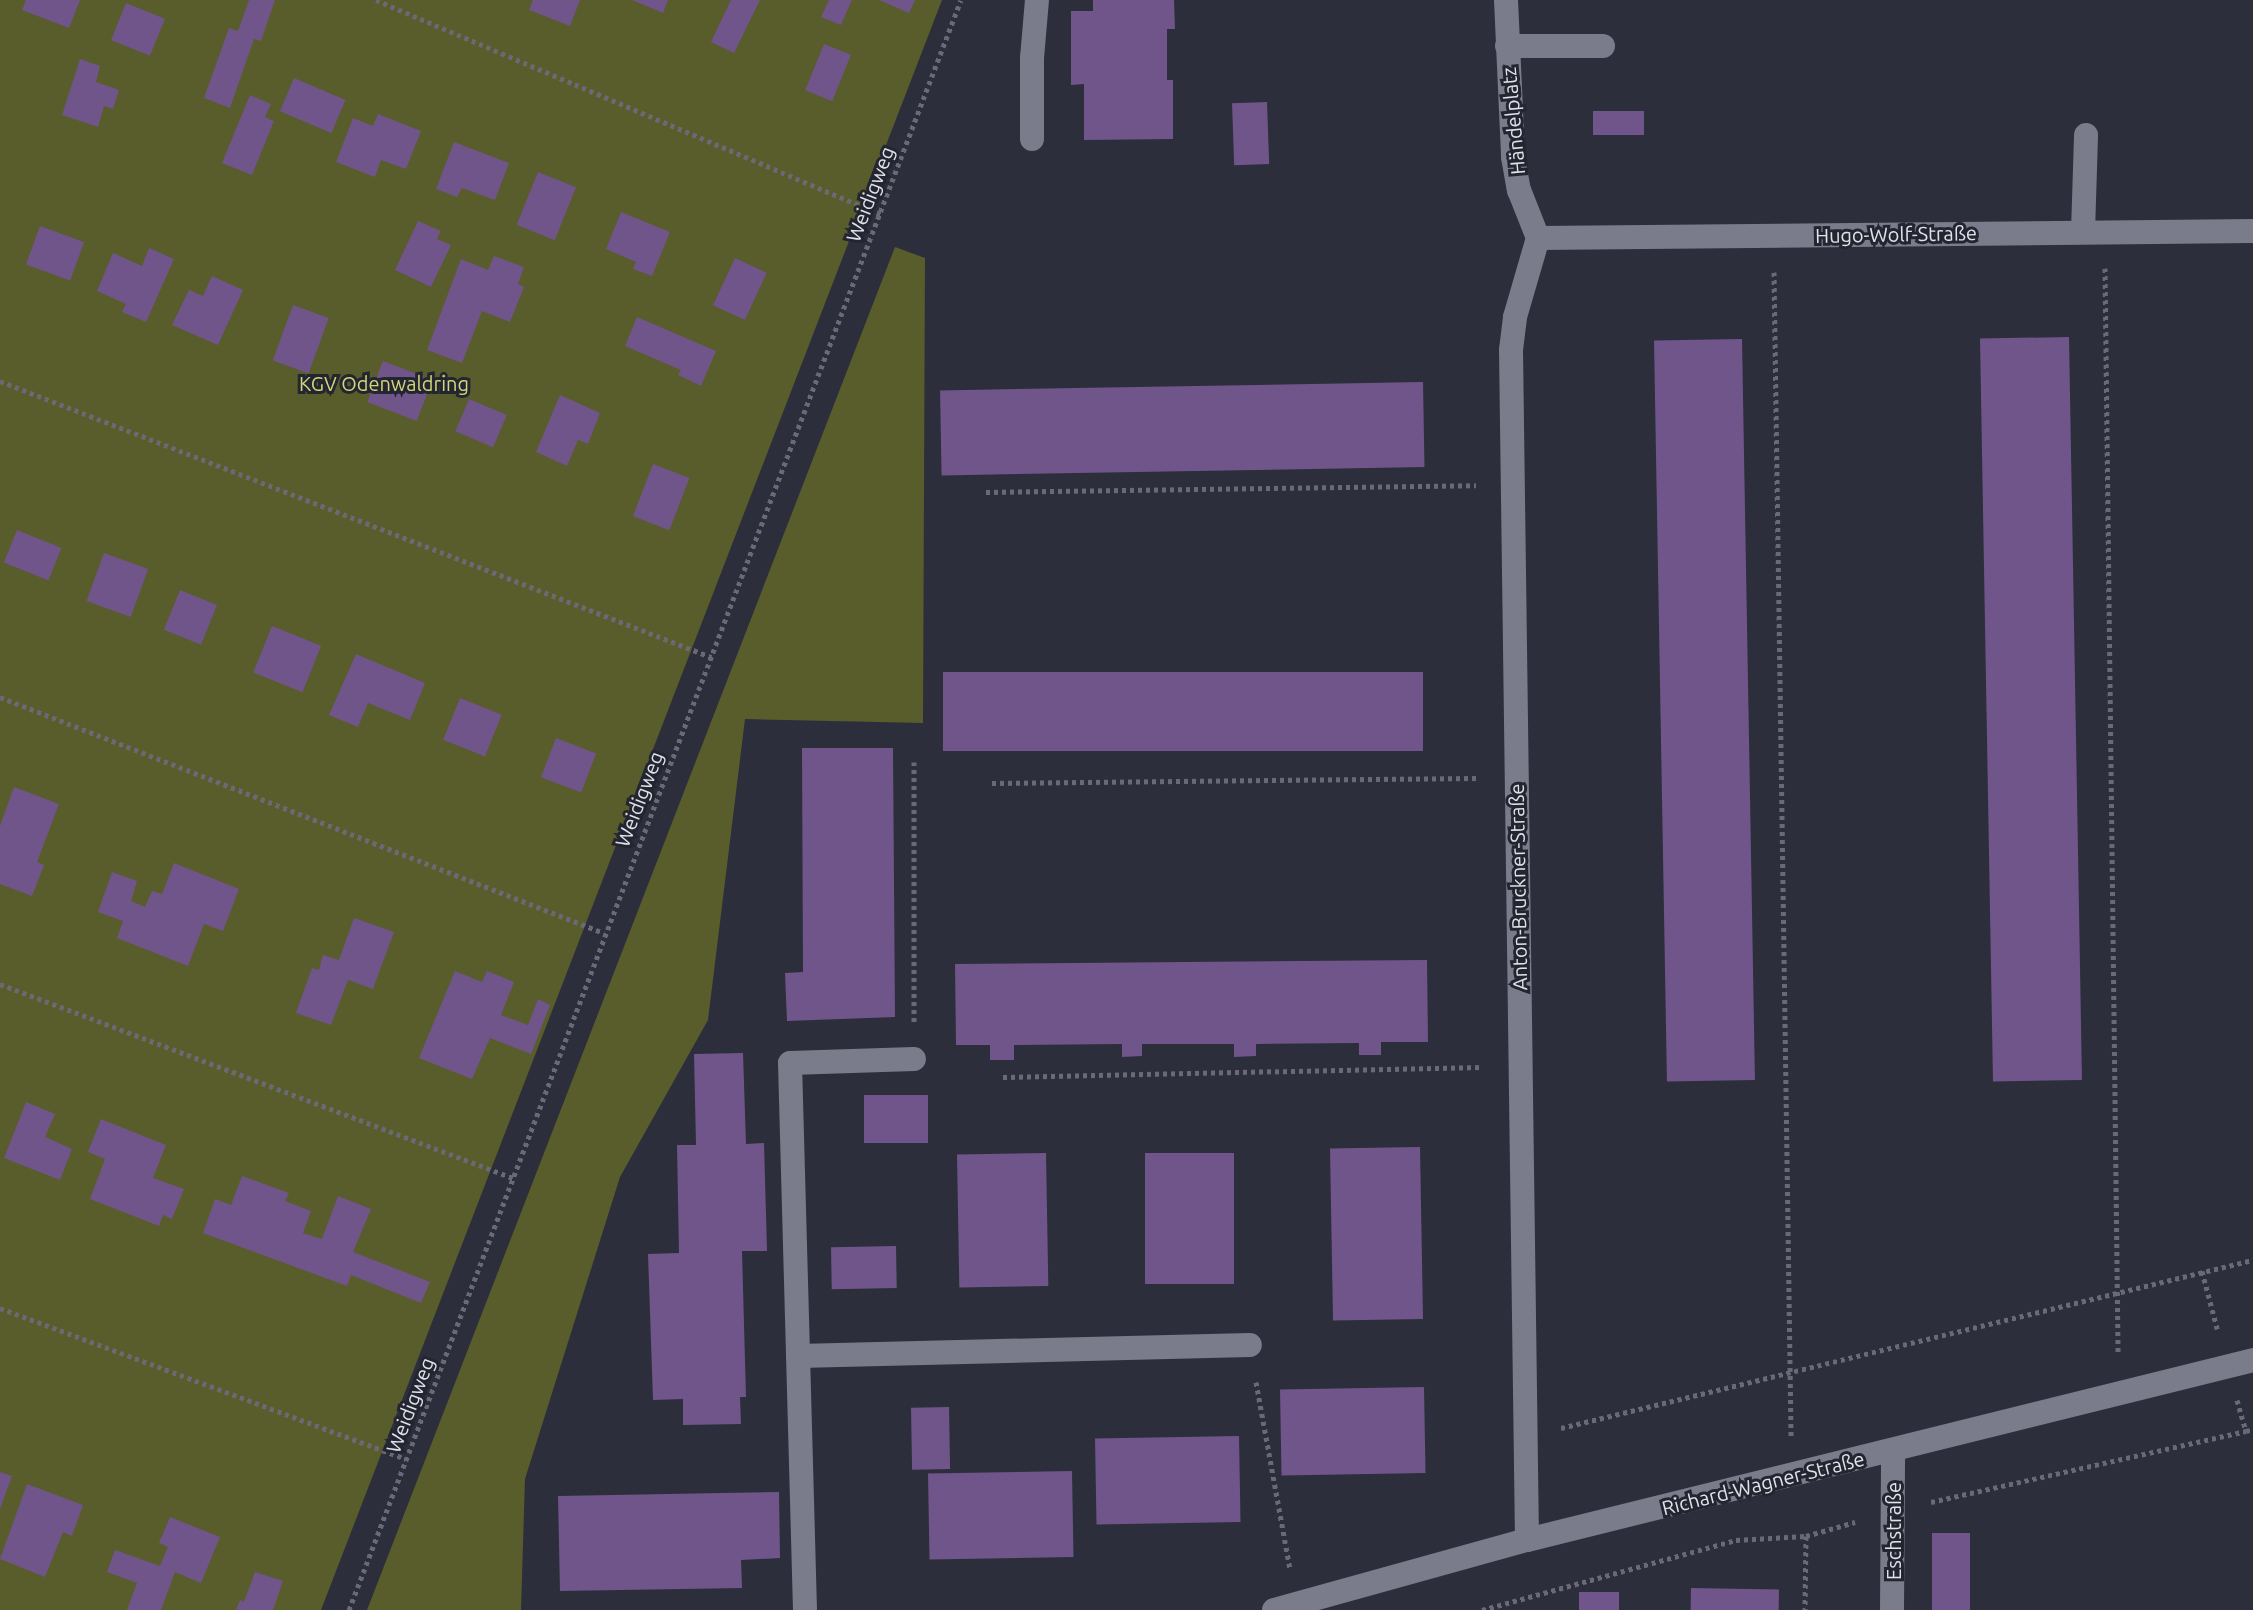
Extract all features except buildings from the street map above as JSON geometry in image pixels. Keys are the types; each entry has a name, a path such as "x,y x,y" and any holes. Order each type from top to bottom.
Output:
{"street":[{"path":"1032,139 1032,58 1037,0"},
{"name":"Händelplatz","path":"1506,0 1513,157 1519,190 1538,238"},
{"path":"1507,46 1603,46"},
{"path":"2086,135 2094,232"},
{"name":"Hugo-Wolf-Straße","path":"1538,238 2253,231"},
{"name":"Anton-Bruckner-Straße","path":"1527,1540 1511,350 1515,317 1538,238"},
{"path":"805,1610 790,1063 914,1059"},
{"path":"798,1356 1250,1345"},
{"name":"Richard-Wagner-Straße","path":"1285,1607 1527,1540 2253,1360"},
{"name":"Eschstraße","path":"1892,1610 1893,1451"}],"path":[{"path":"376,0 880,214"},
{"name":"Weidigweg","path":"349,1610 961,0"},
{"path":"2094,232 2118,1393"},
{"path":"1774,235 1792,1475"},
{"path":"0,381 711,657"},
{"path":"986,492 1513,484"},
{"path":"0,697 604,933"},
{"path":"914,762 914,1059"},
{"path":"992,783 1516,778"},
{"path":"0,984 513,1178"},
{"path":"1003,1077 1520,1066"},
{"path":"1525,1437 2117,1290 2253,1260"},
{"path":"0,1308 406,1459"},
{"path":"1250,1345 1285,1607"},
{"path":"1482,1610 1736,1540 1806,1536 1893,1511 2246,1431"},
{"path":"1805,1610 1806,1536"}],"green space":[{"name":"KGV Odenwaldring","path":"0,0 942,0 321,1610 0,1610"},
{"path":"895,247 925,258 923,723 745,719 708,1020 620,1177 525,1479 521,1610 367,1610"}]}
